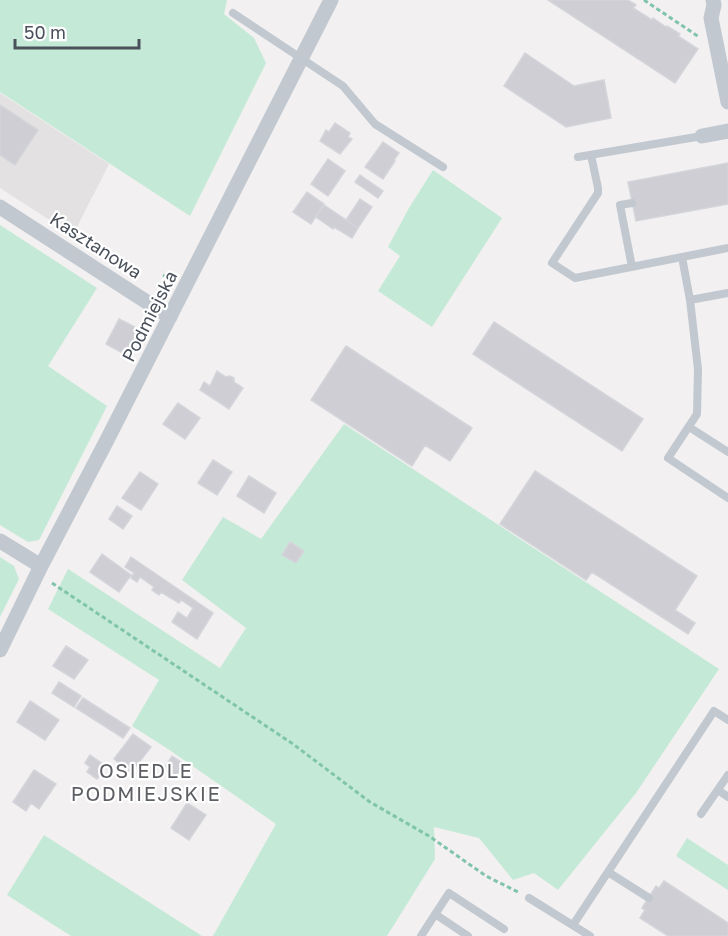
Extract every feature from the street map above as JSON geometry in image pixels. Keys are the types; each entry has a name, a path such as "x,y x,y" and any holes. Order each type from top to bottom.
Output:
{"street":[{"name":"Podmiejska","path":"0,650 331,0"},
{"path":"719,2 711,18 726,80 728,102"},
{"path":"702,136 728,131"},
{"name":"Kasztanowa","path":"0,207 170,317"},
{"path":"0,541 41,566"}],"lane":[{"path":"233,13 343,86 375,124 443,167"},
{"path":"578,157 702,136"},
{"path":"591,154 598,193 552,262 576,278 728,248"},
{"path":"632,203 620,205 632,267"},
{"path":"682,257 690,300 698,369 697,414 668,458 728,498"},
{"path":"690,300 728,293"},
{"path":"689,427 728,452"},
{"path":"573,925 714,711 728,720"},
{"path":"701,814 728,774"},
{"path":"718,790 728,797"},
{"path":"608,872 649,898"},
{"path":"421,936 449,892 504,929"},
{"path":"529,898 590,936"},
{"path":"435,914 468,936"}],"path":[{"path":"644,0 705,41"},
{"path":"52,583 293,744 370,802 429,836 486,876 529,898"}],"shaded area":[{"path":"0,93 109,164 73,235 0,188"}],"green space":[{"path":"0,0 227,0 224,14 254,38 266,63 190,216 0,92"},
{"path":"433,170 502,218 432,327 378,291 400,256 388,247"},
{"path":"0,225 97,288 48,366 107,406 39,540 28,542 0,525"},
{"path":"344,424 719,669 636,793 558,890 534,873 513,880 479,838 434,827 435,859 387,936 213,936 276,824 132,726 159,680 48,609 68,569 220,668 246,628 182,580 223,517 261,539"},
{"path":"0,557 14,566 19,579 0,617"},
{"path":"44,835 202,936 71,936 7,895"},
{"path":"687,838 728,865 728,890 676,856"}],"building":[{"path":"548,0 628,0 636,5 633,8 680,34 678,36 698,49 675,83"},
{"path":"525,53 574,86 604,80 611,118 566,127 504,86"},
{"path":"0,105 38,130 15,165 0,155"},
{"path":"335,123 350,133 348,137 352,139 340,154 320,141 326,130 329,132"},
{"path":"383,142 399,153 383,179 365,167"},
{"path":"328,159 345,171 328,196 311,184"},
{"path":"728,163 728,204 636,221 628,182"},
{"path":"360,175 383,191 378,198 355,182"},
{"path":"307,192 324,204 311,224 293,212"},
{"path":"360,199 372,207 358,228 346,220"},
{"path":"324,205 358,228 352,238 316,217"},
{"path":"119,319 141,330 128,356 106,344"},
{"path":"494,322 643,419 622,451 473,354"},
{"path":"346,346 472,428 450,461 425,445 412,466 311,400"},
{"path":"217,371 226,377 234,378 234,382 243,388 229,409 200,390 204,382 210,386"},
{"path":"178,403 200,418 185,439 163,424"},
{"path":"213,460 232,472 217,495 198,483"},
{"path":"535,471 697,576 675,610 695,623 688,634 592,572 586,580 500,524"},
{"path":"140,472 158,484 141,510 122,498"},
{"path":"249,476 276,493 264,513 237,496"},
{"path":"117,506 132,516 123,529 109,519"},
{"path":"290,542 304,551 296,563 282,555"},
{"path":"102,554 131,575 119,592 90,572"},
{"path":"131,557 213,613 197,639 172,622 178,612 187,618 193,608 161,592 159,595 152,590 154,587 140,577 137,582 131,578 134,573 125,567"},
{"path":"66,646 88,660 74,679 53,666"},
{"path":"59,682 81,696 74,707 52,693"},
{"path":"83,698 130,728 123,738 76,708"},
{"path":"30,701 59,720 45,740 17,722"},
{"path":"133,734 151,747 131,773 114,759"},
{"path":"90,755 106,766 97,779 87,772 90,767 85,763"},
{"path":"172,756 184,764 175,778 163,770"},
{"path":"34,770 56,784 39,809 31,803 26,811 13,802"},
{"path":"187,803 206,815 189,840 171,828"},
{"path":"664,881 728,923 728,936 668,936 640,918 645,910 642,908 656,886 659,888"}],"district":[{"name":"OSIEDLE PODMIEJSKIE","path":"146,782"}]}
